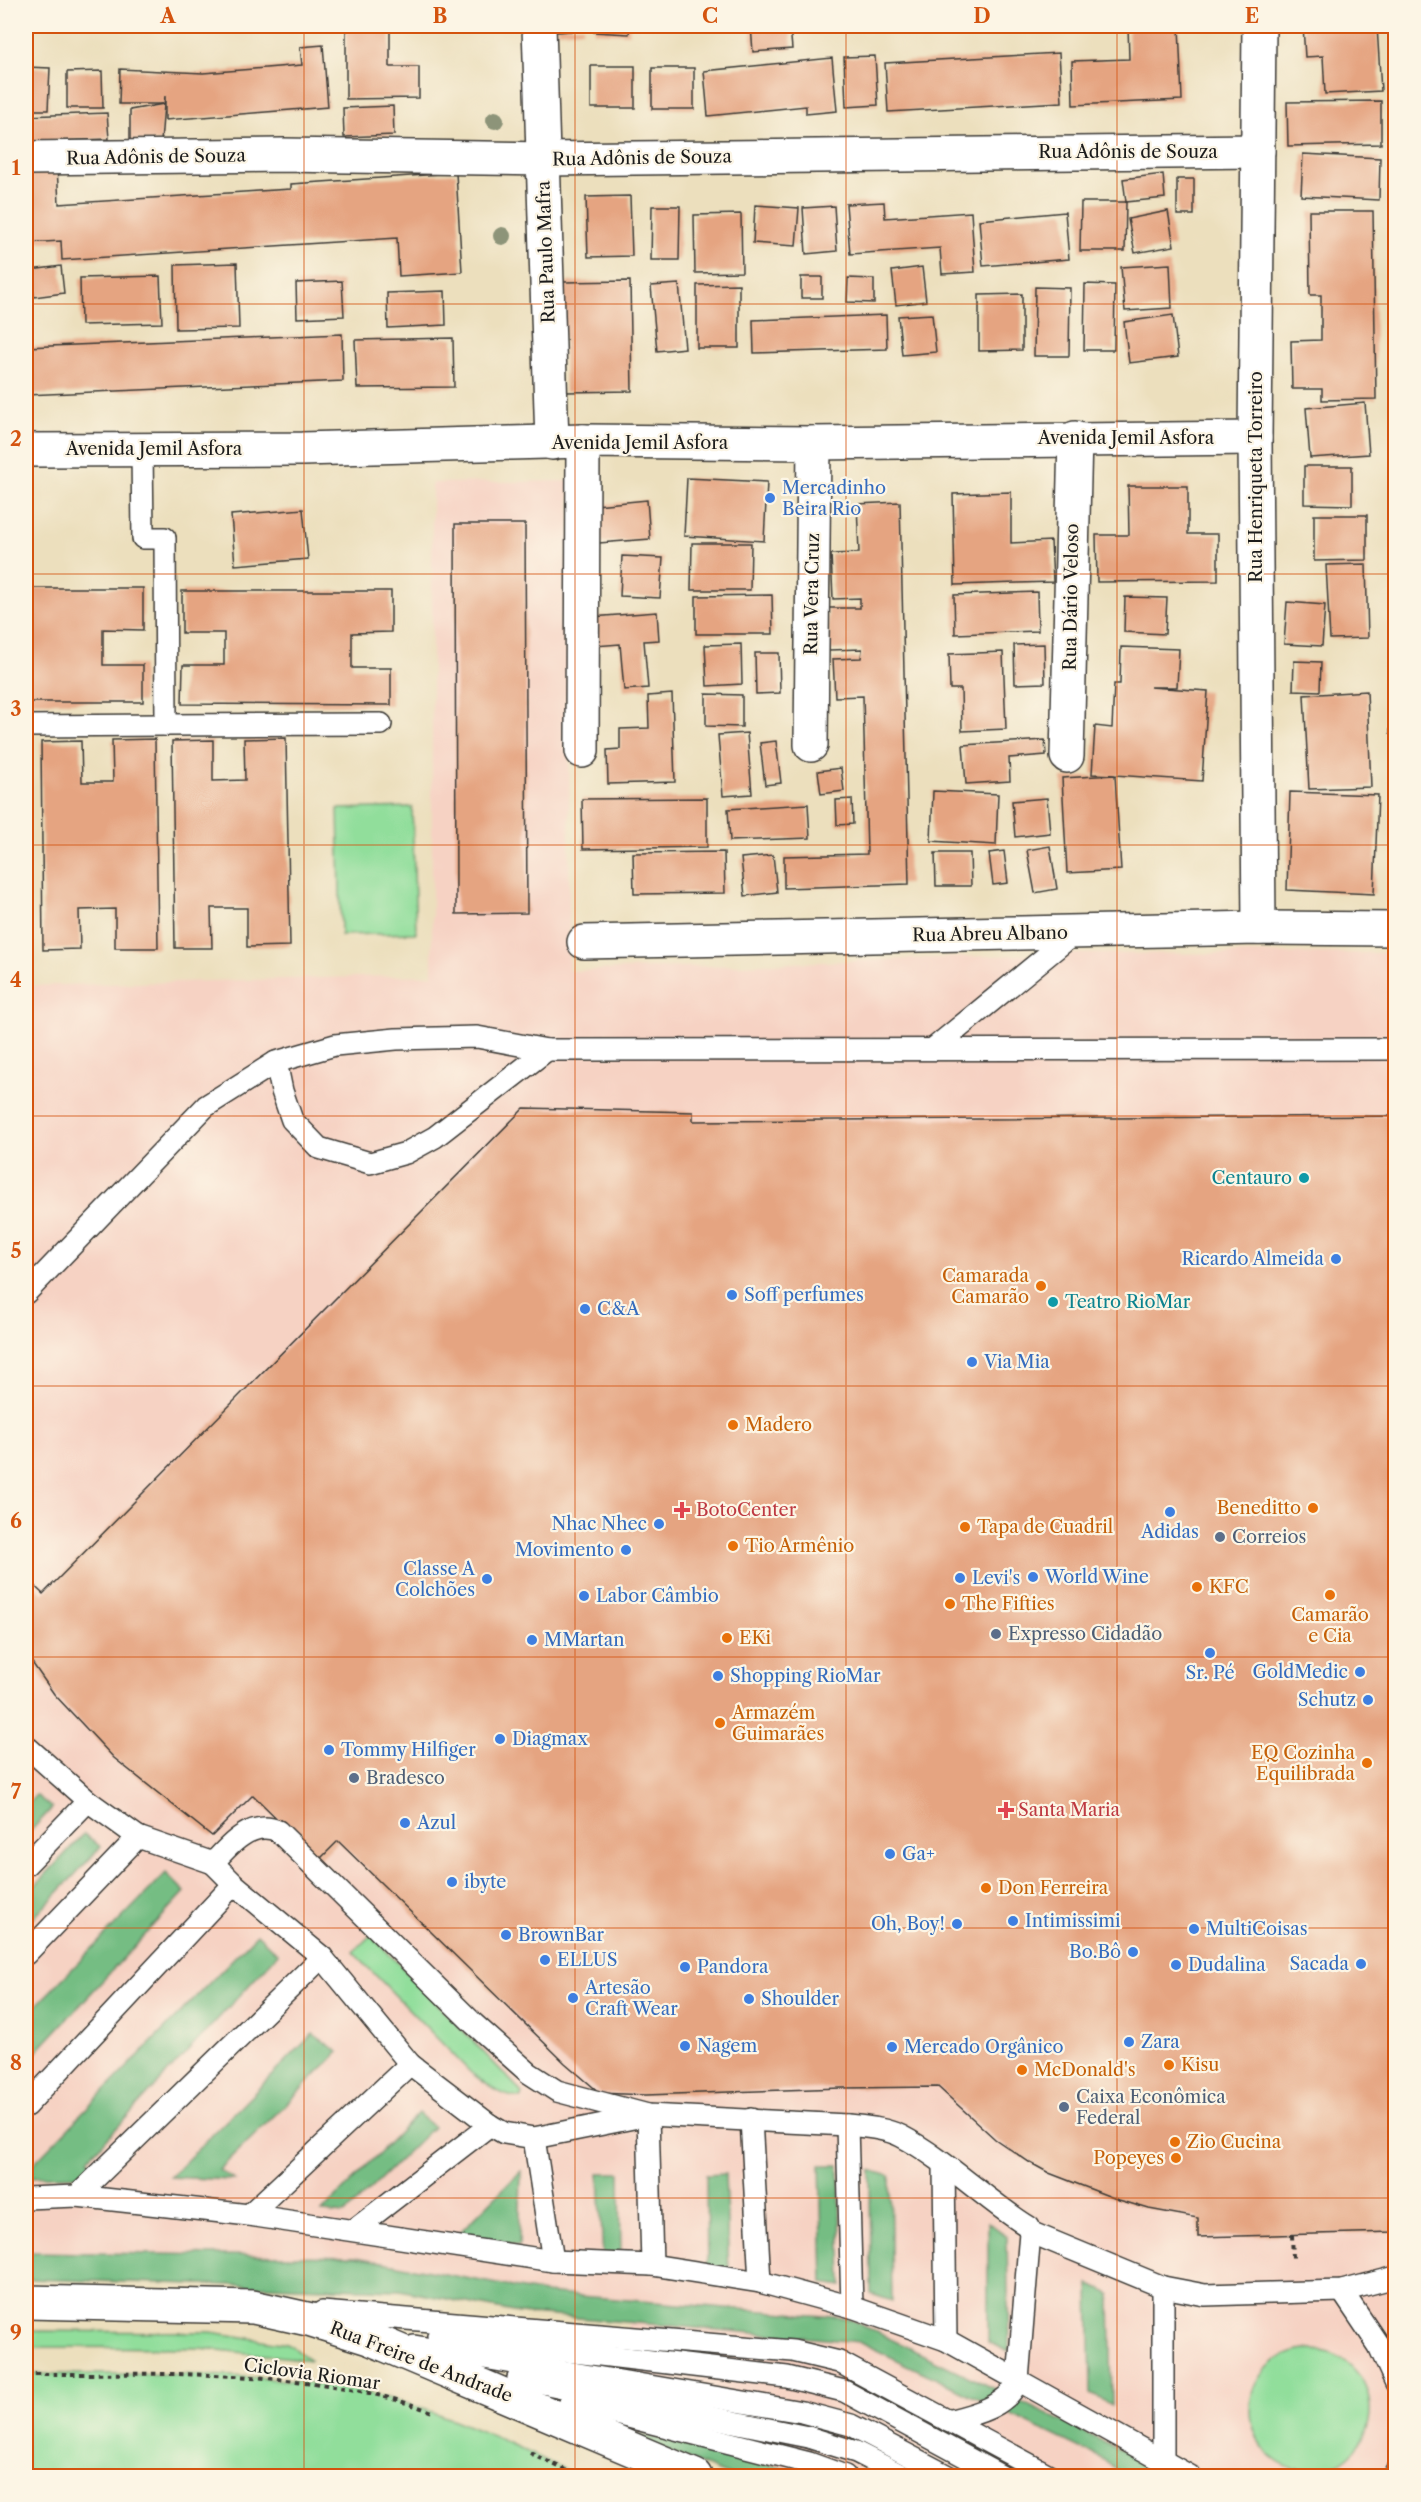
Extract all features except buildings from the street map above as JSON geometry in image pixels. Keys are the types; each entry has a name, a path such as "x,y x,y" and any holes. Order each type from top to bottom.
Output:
{"street":[{"name":"Rua Paulo Mafra","path":"538,26 544,159 567,442 582,751"},
{"name":"Rua Henriqueta Torreiro","path":"1259,26 1255,438 1259,928"},
{"name":"Rua Adônis de Souza","path":"26,158 282,155 544,159 1258,151"},
{"name":"Avenida Jemil Asfora","path":"26,450 302,449 567,442 814,443 1075,438 1255,438"},
{"name":"Rua Dário Veloso","path":"1067,756 1075,438"},
{"name":"Rua Vera Cruz","path":"811,745 814,443"},
{"name":"Rua Abreu Albano","path":"584,942 1259,928 1395,929"},
{"name":"Rua Freire de Andrade","path":"26,2302 253,2307 312,2320 369,2338 695,2476"}],"lane":[{"path":"142,449 142,538 165,538 166,725"},
{"path":"26,726 381,724"},
{"path":"933,1049 1076,932"},
{"path":"26,1293 206,1106 276,1062 335,1045 396,1039 477,1037 547,1050 1395,1048"},
{"path":"276,1062 282,1091 292,1120 319,1148 370,1163 406,1153 435,1137 547,1050"},
{"path":"26,1746 88,1801 138,1838 213,1863 234,1884 322,1957 410,2064 490,2125 504,2133 534,2138 648,2115"},
{"path":"26,1865 88,1801"},
{"path":"213,1863 235,1838 262,1827 270,1827 278,1831 474,2024 529,2073 557,2091 648,2115 847,2125 875,2128 900,2135 944,2165 1002,2210 1029,2227 1018,2380 1015,2388 985,2412 948,2421"},
{"path":"26,1954 138,1838"},
{"path":"26,2106 234,1884"},
{"path":"77,2196 322,1957"},
{"path":"249,2215 410,2064"},
{"path":"648,2115 652,2265"},
{"path":"751,2119 760,2282"},
{"path":"354,2230 490,2125"},
{"path":"847,2125 852,2307"},
{"path":"534,2138 553,2261"},
{"path":"944,2165 946,2340"},
{"path":"26,2198 77,2196 249,2215 553,2261 652,2265 760,2282 852,2307 946,2340 1190,2476"},
{"path":"1030,2232 1163,2287 1205,2295 1342,2290 1395,2277"},
{"path":"1162,2461 1163,2287"},
{"path":"1342,2290 1379,2346 1395,2383"},
{"path":"253,2307 793,2351 839,2362 1051,2476"},
{"path":"312,2320 798,2380 844,2391 1001,2476"},
{"path":"369,2338 802,2412 851,2425 948,2476"},
{"path":"414,2357 808,2437 856,2452 903,2476"},
{"path":"456,2374 808,2463 845,2476"},
{"path":"1393,2476 1395,2471"}],"path":[{"name":"Ciclovia Riomar","path":"26,2374 215,2375 286,2381 328,2386 384,2397 437,2414"},
{"path":"529,2452 578,2476"}],"shaded area":[{"path":"570,481 569,971 1049,954 1395,953 1395,2476 731,2476 612,2429 628,2323 519,2313 400,2290 26,2279 26,986 432,975 432,483"}],"green space":[{"path":"412,807 416,933 341,935 338,809"},
{"path":"36,1795 52,1808 26,1836 26,1806"},
{"path":"84,1834 101,1847 26,1926 26,1895"},
{"path":"166,1873 185,1892 26,2063 26,2016"},
{"path":"257,1934 278,1954 88,2159 100,2169 94,2175 26,2177 26,2163 32,2165"},
{"path":"371,1935 518,2088 522,2094 521,2098 501,2093 471,2073 353,1952"},
{"path":"313,2034 339,2052 219,2170 234,2180 170,2177"},
{"path":"418,2113 433,2127 345,2214 322,2212"},
{"path":"820,2165 839,2165 842,2286 823,2283"},
{"path":"870,2170 890,2176 892,2301 871,2294"},
{"path":"521,2171 519,2246 456,2236"},
{"path":"599,2173 620,2173 621,2262 603,2260"},
{"path":"725,2174 729,2273 707,2270 706,2175"},
{"path":"988,2222 1007,2236 1009,2352 988,2342"},
{"path":"26,2252 356,2257 544,2293 847,2318 1123,2451 1158,2476 1121,2476 1105,2460 860,2342 519,2313 400,2290 26,2279"},
{"path":"1089,2284 1110,2294 1112,2405 1091,2394"},
{"path":"26,2331 211,2332 287,2344 311,2360 200,2348 26,2347"},
{"path":"1310,2350 1333,2355 1352,2368 1365,2387 1370,2410 1365,2433 1352,2452 1333,2465 1310,2470 1287,2465 1268,2452 1255,2433 1250,2410 1255,2387 1268,2368 1287,2355"},
{"path":"26,2374 251,2377 340,2388 409,2404 459,2422 578,2476 26,2476"},
{"path":"612,2429 698,2446 813,2476 731,2476"}],"place":[{"name":"Mercadinho Beira Rio","path":"770,498"},
{"name":"Centauro","path":"1304,1178"},
{"name":"Ricardo Almeida","path":"1336,1259"},
{"name":"Camarada Camarão","path":"1041,1286"},
{"name":"Soff perfumes","path":"732,1295"},
{"name":"Teatro RioMar","path":"1053,1302"},
{"name":"C&A","path":"585,1309"},
{"name":"Via Mia","path":"972,1362"},
{"name":"Madero","path":"733,1425"},
{"name":"Beneditto","path":"1313,1508"},
{"name":"BotoCenter","path":"682,1510"},
{"name":"Adidas","path":"1170,1512"},
{"name":"Nhac Nhec","path":"659,1524"},
{"name":"Tapa de Cuadril","path":"965,1527"},
{"name":"Correios","path":"1220,1537"},
{"name":"Tio Armênio","path":"733,1546"},
{"name":"Movimento","path":"626,1550"},
{"name":"World Wine","path":"1033,1577"},
{"name":"Levi's","path":"960,1578"},
{"name":"Classe A Colchões","path":"487,1579"},
{"name":"KFC","path":"1197,1587"},
{"name":"Camarão e Cia","path":"1330,1595"},
{"name":"Labor Câmbio","path":"584,1596"},
{"name":"The Fifties","path":"950,1604"},
{"name":"Expresso Cidadão","path":"996,1634"},
{"name":"EKi","path":"727,1638"},
{"name":"MMartan","path":"532,1640"},
{"name":"Sr. Pé","path":"1210,1653"},
{"name":"GoldMedic","path":"1360,1672"},
{"name":"Shopping RioMar","path":"718,1676"},
{"name":"Schutz","path":"1368,1700"},
{"name":"Armazém Guimarães","path":"720,1723"},
{"name":"Diagmax","path":"500,1739"},
{"name":"Tommy Hilfiger","path":"329,1750"},
{"name":"EQ Cozinha Equilibrada","path":"1367,1763"},
{"name":"Bradesco","path":"354,1778"},
{"name":"Santa Maria","path":"1006,1810"},
{"name":"Azul","path":"405,1823"},
{"name":"Ga+","path":"890,1854"},
{"name":"ibyte","path":"452,1882"},
{"name":"Don Ferreira","path":"986,1888"},
{"name":"Intimissimi","path":"1013,1921"},
{"name":"Oh, Boy!","path":"957,1924"},
{"name":"MultiCoisas","path":"1194,1929"},
{"name":"BrownBar","path":"506,1935"},
{"name":"Bo.Bô","path":"1133,1952"},
{"name":"ELLUS","path":"545,1960"},
{"name":"Sacada","path":"1361,1964"},
{"name":"Dudalina","path":"1176,1965"},
{"name":"Pandora","path":"685,1967"},
{"name":"Artesão Craft Wear","path":"573,1998"},
{"name":"Shoulder","path":"749,1999"},
{"name":"Zara","path":"1129,2042"},
{"name":"Nagem","path":"685,2046"},
{"name":"Mercado Orgânico","path":"892,2047"},
{"name":"Kisu","path":"1169,2065"},
{"name":"McDonald's","path":"1022,2070"},
{"name":"Caixa Econômica Federal","path":"1064,2107"},
{"name":"Zio Cucina","path":"1175,2142"},
{"name":"Popeyes","path":"1176,2158"}]}
